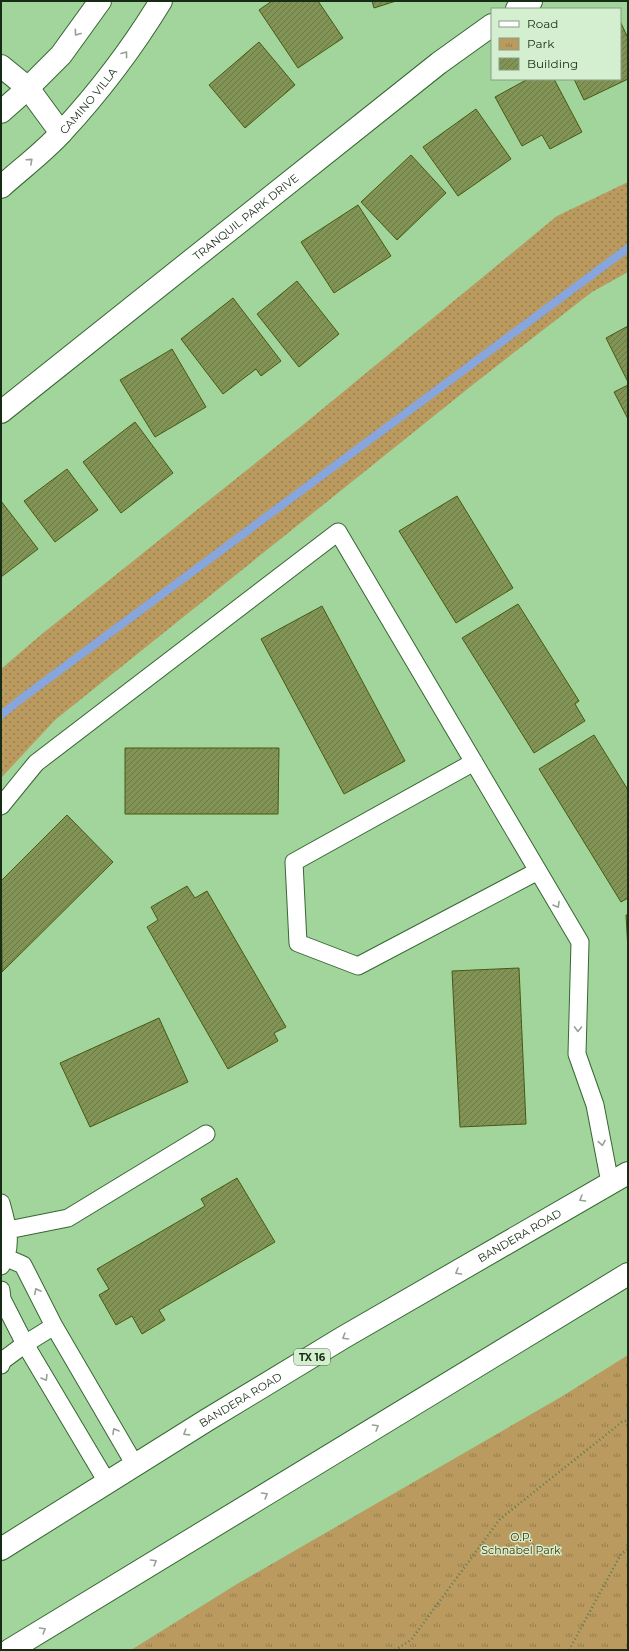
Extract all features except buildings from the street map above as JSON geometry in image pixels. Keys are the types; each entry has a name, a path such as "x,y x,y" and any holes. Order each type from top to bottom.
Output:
{"main road":[{"path":"1,112 61,55 100,1"},
{"name":"CAMINO VILLA","path":"1,187 61,133 93,96 147,24 161,1"},
{"path":"519,8 531,1"},
{"name":"TRANQUIL PARK DRIVE","path":"1,412 439,63 491,26"},
{"path":"1,66 28,88 61,133"},
{"name":"BANDERA ROAD","path":"1,1549 107,1482 344,1338 619,1178"},
{"path":"10,1650 628,1274"}],"lane":[{"path":"1,806 36,763 338,532 580,942 577,1054 619,1178"},
{"path":"474,762 294,862 298,943 358,966 538,871"},
{"path":"8,1230 68,1218 206,1134"},
{"path":"1,1203 8,1230 4,1262 23,1265 54,1326 135,1465"},
{"path":"1,1290 2,1298 25,1344 107,1482"},
{"path":"1,1365 2,1361 25,1344 54,1326"}],"path":[{"path":"395,1650 411,1640 500,1519 622,1422 628,1420"},
{"path":"569,1650 621,1554 628,1549"}],"green space":[{"path":"628,182 628,272 592,292 475,383 55,720 1,778 1,669 42,634 298,429 557,216"},
{"name":"O.P. Schnabel Park","path":"628,1355 628,1650 131,1650 237,1584 561,1397"}],"waterway":[{"path":"1,715 628,248"}]}
